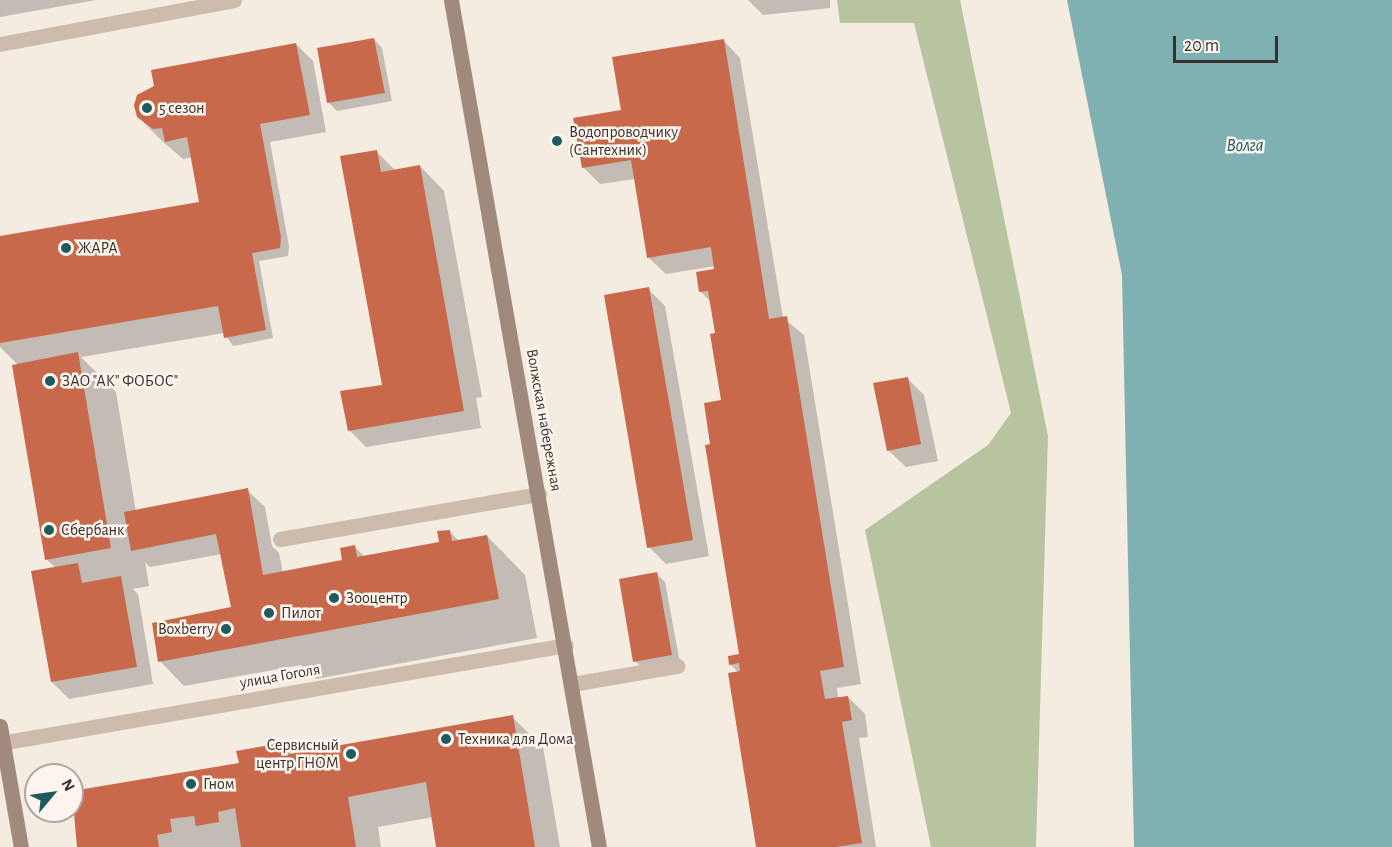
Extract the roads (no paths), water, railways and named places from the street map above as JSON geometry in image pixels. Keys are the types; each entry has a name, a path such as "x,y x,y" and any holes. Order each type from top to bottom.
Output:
{"street":[{"path":"0,44 234,0"},
{"name":"Волжская набережная","path":"451,0 566,645 599,847"},
{"path":"280,539 539,494"},
{"name":"улица Гоголя","path":"1,743 566,645"},
{"path":"572,684 677,666"},
{"path":"0,726 1,743 21,847"}],"water":[{"name":"Волга","path":"1067,0 1392,0 1392,847 1134,847 1122,275"}],"place":[{"name":"5 сезон","path":"147,108"},
{"name":"Водопроводчику (Сантехник)","path":"557,141"},
{"name":"ЖАРА","path":"66,248"},
{"name":"ЗАО \"АК\" ФОБОС\"","path":"50,381"},
{"name":"Сбербанк","path":"49,530"},
{"name":"Зооцентр","path":"334,598"},
{"name":"Пилот","path":"269,613"},
{"name":"Boxberry","path":"226,629"},
{"name":"Техника для Дома","path":"446,739"},
{"name":"Сервисный центр ГНОМ","path":"351,754"},
{"name":"Гном","path":"191,784"}]}
